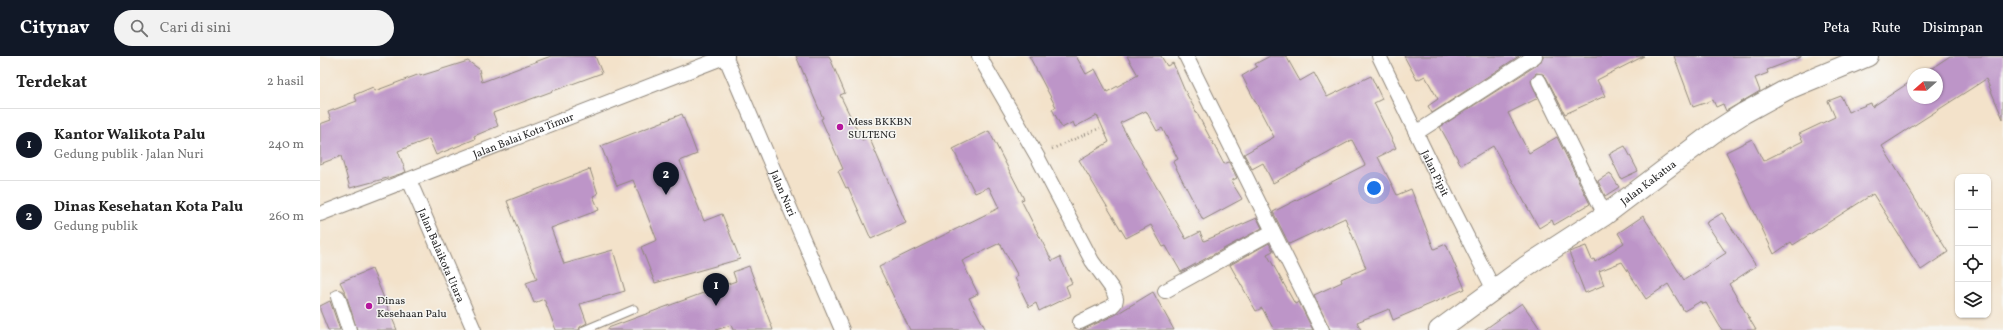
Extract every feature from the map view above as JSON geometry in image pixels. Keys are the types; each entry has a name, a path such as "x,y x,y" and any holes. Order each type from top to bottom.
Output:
{"street":[{"name":"Jalan Balai Kota Timur","path":"320,214 725,56"},
{"name":"Jalan Nuri","path":"725,56 842,330"},
{"path":"979,56 1037,156 1092,260 1113,290 1116,299 1115,303 1107,310 1080,322"},
{"path":"1186,56 1272,232 1322,330"},
{"path":"1416,133 1535,56"},
{"name":"Jalan Pipit","path":"1382,57 1416,133 1494,290"},
{"name":"Jalan Kakatua","path":"1439,330 1525,267 1605,215 1707,138 1744,113 1786,90 1855,58"},
{"path":"1539,81 1605,215"},
{"name":"Jalan Balaikota Utara","path":"409,180 474,330"},
{"path":"1165,291 1272,232"},
{"path":"338,297 349,330"}],"lane":[{"path":"584,330 634,309"}],"path":[{"path":"1037,156 1100,128"}],"building":[{"path":"551,56 595,56 602,73 493,113 498,126 474,136 475,139 436,155 429,139 398,151 406,172 391,177 350,188 341,156 320,164 320,124 331,120 328,112 357,101 354,95 373,87 375,91 420,74 420,76 468,61 479,69 482,82"},
{"path":"796,56 829,56 845,93 840,95 862,140 869,137 906,223 871,239 848,187 846,188 838,171 843,169"},
{"path":"1029,56 1076,56 1086,74 1095,69 1107,92 1138,75 1127,56 1161,56 1167,66 1173,63 1184,89 1224,164 1229,162 1237,178 1231,181 1242,199 1203,220 1173,162 1178,159 1162,128 1157,131 1146,111 1120,123 1186,239 1200,232 1204,241 1257,218 1262,228 1181,272 1166,246 1163,247 1151,225 1126,238 1079,160 1109,142 1097,115 1075,127 1073,122 1062,128 1052,109 1056,107"},
{"path":"1270,56 1286,56 1300,81 1314,73 1327,97 1371,76 1382,99 1374,103 1396,148 1378,157 1397,195 1411,189 1434,249 1446,244 1465,289 1393,320 1389,309 1357,322 1361,330 1330,330 1314,295 1342,282 1341,279 1366,268 1345,218 1289,244 1273,212 1365,165 1352,140 1273,183 1263,163 1252,169 1244,154 1274,137 1242,76 1257,67 1255,64"},
{"path":"1404,56 1519,56 1432,113 1428,106 1438,99 1425,76 1417,80"},
{"path":"1543,56 1644,56 1597,80 1605,96 1565,114 1546,77 1543,74 1536,73 1531,81 1538,98 1508,113 1529,153 1557,137 1590,204 1554,225 1552,220 1539,228 1493,146 1461,165 1440,127 1540,63"},
{"path":"1674,56 1801,57 1767,70 1768,73 1755,78 1760,91 1726,111 1723,104 1716,107 1713,100 1693,107"},
{"path":"1950,56 2003,56 2003,119 1986,79 1882,146 1948,252 1921,270 1873,194 1793,245 1791,242 1774,254 1726,152 1752,139 1763,161 1803,141 1799,134 1835,117 1828,101 1841,96 1848,112 1871,103 1872,107 1907,84 1907,104 1943,104 1943,68 1932,68"},
{"path":"682,114 697,154 680,161 704,221 722,214 740,259 655,283 641,247 657,240 633,180 617,186 601,146"},
{"path":"989,131 1024,199 1021,200 1052,261 1060,257 1072,283 1066,286 1070,296 1039,311 1036,303 1029,307 1015,278 1018,276 1000,243 962,261 978,294 969,298 986,330 910,330 879,267 999,208 989,187 975,193 953,149"},
{"path":"1625,146 1638,171 1621,179 1609,154"},
{"path":"590,169 598,194 593,196 599,210 551,228 564,264 613,250 625,291 580,304 587,323 580,327 579,330 556,330 544,299 534,303 526,283 537,279 507,201"},
{"path":"1610,173 1619,187 1605,196 1598,181"},
{"path":"1722,213 1756,266 1729,284 1756,330 1722,330 1706,303 1703,304 1701,301 1684,311 1668,284 1646,299 1622,262 1599,271 1604,285 1585,293 1569,252 1586,246 1592,260 1594,259 1595,262 1624,243 1618,233 1643,216 1684,280 1726,253 1706,223"},
{"path":"1269,243 1273,251 1267,254 1295,304 1299,302 1313,330 1274,330 1262,308 1256,311 1230,265"},
{"path":"749,266 773,330 733,330 731,325 716,330 608,330 608,328 736,281 733,272"},
{"name":"Dinas Kesehaan Palu","path":"372,269 397,330 357,330 346,294 340,282"},
{"path":"1153,292 1174,330 1082,330 1115,315"},
{"path":"330,301 340,330 328,330 320,310 320,306"},
{"path":"1522,303 1541,330 1484,330"}],"place":[{"name":"Mess BKKBN SULTENG","path":"840,127"},
{"name":"Dinas Kesehatan Kota Palu","path":"666,195"},
{"name":"Dinas Kesehaan Palu","path":"369,306"},
{"name":"Kantor Walikota Palu","path":"716,306"}]}
